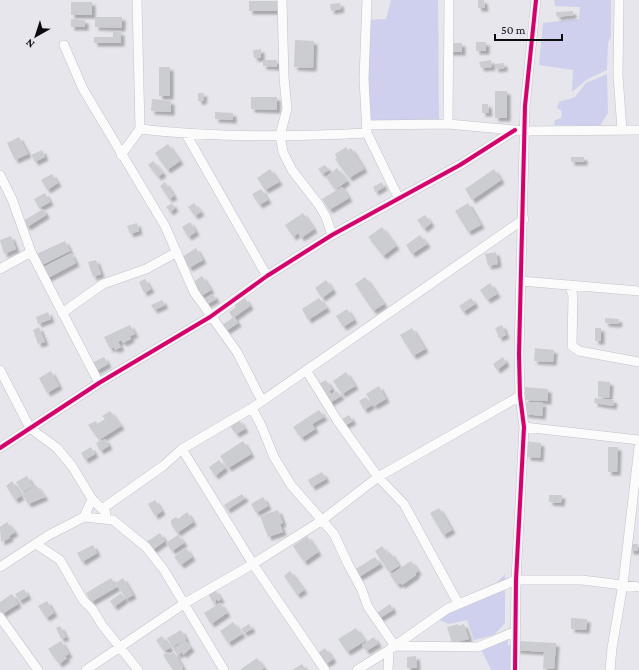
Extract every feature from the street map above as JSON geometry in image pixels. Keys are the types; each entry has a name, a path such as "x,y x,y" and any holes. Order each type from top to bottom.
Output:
{"street":[{"path":"121,155 140,129 137,0"},
{"path":"282,0 284,78 287,109 280,135 283,152 287,162 319,205 326,217 332,235"},
{"path":"366,0 364,79 367,129 400,199"},
{"path":"448,124 449,0"},
{"path":"515,670 516,580 524,427 520,396 519,354 524,219 526,88 536,0"},
{"path":"619,0 618,75 622,130"},
{"path":"64,45 83,89 121,155 165,226 194,292 210,317 237,352 262,400"},
{"path":"140,129 186,134 280,135 299,137 367,129 448,124 525,131 639,130"},
{"path":"0,448 99,383 210,317 267,276 332,235 460,165 515,130"},
{"path":"186,134 267,276"},
{"path":"0,175 12,199 31,252 99,383"},
{"path":"102,509 163,466 182,449 252,408 524,219"},
{"path":"0,269 31,252"},
{"path":"62,313 103,284 146,269 177,252"},
{"path":"521,281 639,291"},
{"path":"569,285 573,295 572,346 574,349 639,362"},
{"path":"0,370 30,428 57,448 72,466 92,499 113,520 146,548 164,570 224,670"},
{"path":"306,370 337,420 378,477 404,504 458,604"},
{"path":"86,670 185,603 253,564 321,520 378,477 520,396"},
{"path":"252,408 261,424 274,457 291,485 334,534 361,588 368,607 392,648 388,670"},
{"path":"524,427 639,440"},
{"path":"610,670 612,648 623,584 639,446"},
{"path":"182,449 253,564 325,670"},
{"path":"84,517 92,499"},
{"path":"0,566 84,517 113,520"},
{"path":"36,544 60,560 83,600 93,610 138,670"},
{"path":"357,670 392,648 447,609 489,593 516,580 582,580 639,587"},
{"path":"0,617 38,670"},
{"path":"392,648 478,647 516,631"}],"shaded area":[{"path":"391,0 438,0 439,121 368,124 367,20 386,19"},
{"path":"554,0 611,0 611,36 608,43 607,70 586,80 572,92 573,70 539,65 543,23 579,19 580,7 555,6"},
{"path":"607,74 608,113 600,126 554,125 555,120 561,118 562,111 557,108 559,102 575,97 586,83"},
{"path":"505,574 505,623 494,635 474,640 467,620 449,624 433,617 492,588"},
{"path":"508,639 508,645 512,646 510,670 491,670 481,649"}],"building":[{"path":"478,0 484,0 485,8 478,8"},
{"path":"249,1 281,1 281,11 249,11"},
{"path":"71,2 92,2 92,15 71,15"},
{"path":"340,3 341,9 331,11 330,4"},
{"path":"573,11 573,15 557,17 556,12"},
{"path":"95,17 122,17 122,28 95,27"},
{"path":"71,19 85,20 85,27 71,27"},
{"path":"113,31 121,32 121,43 94,43 94,37 113,37"},
{"path":"295,40 314,41 313,68 294,67"},
{"path":"476,42 486,42 486,51 476,51"},
{"path":"447,43 462,43 462,52 447,52"},
{"path":"261,49 261,58 254,58 253,50"},
{"path":"263,60 277,60 277,67 263,66"},
{"path":"491,60 492,67 481,68 479,62"},
{"path":"504,63 504,68 495,69 495,64"},
{"path":"159,67 170,67 170,96 159,96"},
{"path":"495,91 507,91 507,118 495,118"},
{"path":"198,93 204,93 203,101 198,101"},
{"path":"251,97 277,97 277,110 251,109"},
{"path":"152,99 171,101 171,112 151,111"},
{"path":"482,104 488,104 489,113 482,113"},
{"path":"215,112 233,113 233,120 215,119"},
{"path":"19,137 28,154 15,160 7,143"},
{"path":"168,144 180,161 167,170 155,153"},
{"path":"346,147 348,150 351,148 364,169 349,178 335,159 337,158 335,154"},
{"path":"42,150 45,157 35,162 31,155"},
{"path":"571,157 584,157 584,162 571,162"},
{"path":"153,161 163,173 158,177 148,165"},
{"path":"325,165 329,170 322,174 318,169"},
{"path":"337,168 347,181 335,190 326,177"},
{"path":"270,169 279,182 265,190 257,178"},
{"path":"494,169 501,180 472,200 465,189"},
{"path":"52,174 58,183 47,190 41,180"},
{"path":"165,182 174,196 169,199 160,186"},
{"path":"382,182 384,187 375,192 373,187"},
{"path":"342,187 349,198 329,210 322,199"},
{"path":"261,189 268,200 259,205 252,194"},
{"path":"45,193 50,202 39,208 34,199"},
{"path":"172,203 175,208 170,212 166,207"},
{"path":"194,203 201,212 195,216 188,207"},
{"path":"468,203 481,225 468,232 455,211"},
{"path":"43,209 46,215 27,227 23,221"},
{"path":"303,213 314,229 301,238 298,233 293,237 285,225"},
{"path":"425,215 431,223 424,229 417,220"},
{"path":"190,222 196,232 188,237 182,227"},
{"path":"137,223 139,231 130,234 127,226"},
{"path":"382,227 396,246 383,256 368,237"},
{"path":"420,235 427,244 412,254 406,245"},
{"path":"11,236 16,249 4,254 0,240"},
{"path":"65,241 70,251 40,266 34,255"},
{"path":"196,248 203,260 189,268 182,257"},
{"path":"496,252 498,264 488,266 485,254"},
{"path":"71,253 76,263 46,279 40,269"},
{"path":"96,260 101,274 93,277 88,262"},
{"path":"202,276 211,290 201,296 192,283"},
{"path":"365,277 384,304 373,311 355,284"},
{"path":"145,279 151,289 144,293 139,282"},
{"path":"326,280 333,290 322,298 315,288"},
{"path":"490,283 497,294 487,300 480,290"},
{"path":"213,294 216,299 204,306 201,301"},
{"path":"245,298 250,306 233,318 229,312 236,307 234,305"},
{"path":"319,298 327,308 308,320 302,309"},
{"path":"471,298 475,304 463,312 459,306"},
{"path":"162,300 165,305 154,310 151,305"},
{"path":"347,309 354,320 343,327 336,316"},
{"path":"48,312 51,319 38,324 36,317"},
{"path":"234,317 238,323 226,331 222,325"},
{"path":"605,318 619,319 618,324 605,323"},
{"path":"130,325 135,334 130,336 131,339 123,343 121,340 118,342 121,347 115,350 114,347 110,349 104,337"},
{"path":"502,325 506,335 499,338 495,328"},
{"path":"39,327 45,342 38,344 33,330"},
{"path":"412,328 425,349 413,356 400,335"},
{"path":"595,328 601,328 601,341 595,341"},
{"path":"535,348 554,350 553,362 534,361"},
{"path":"104,357 108,364 96,371 92,363"},
{"path":"503,357 506,363 497,370 493,364"},
{"path":"51,371 59,386 47,393 39,378"},
{"path":"346,372 355,386 342,394 333,381"},
{"path":"326,380 332,389 329,391 331,394 337,391 341,396 328,404 316,385"},
{"path":"598,381 610,382 609,398 598,397"},
{"path":"379,386 386,399 374,406 366,394"},
{"path":"525,387 548,389 548,401 525,400"},
{"path":"366,397 372,405 364,410 359,401"},
{"path":"595,398 614,400 613,406 594,403"},
{"path":"525,402 543,403 542,416 524,414"},
{"path":"319,410 324,417 312,424 315,429 301,438 293,427"},
{"path":"110,411 121,426 99,440 88,425 96,421 97,424 105,419 102,416"},
{"path":"349,415 353,421 344,426 340,420"},
{"path":"239,420 245,429 236,434 230,426"},
{"path":"105,439 109,446 100,451 96,443"},
{"path":"243,441 251,454 228,468 220,456"},
{"path":"526,441 541,443 540,458 527,457 527,452 525,452"},
{"path":"91,447 95,454 85,460 81,453"},
{"path":"608,447 618,447 617,472 608,472"},
{"path":"219,460 225,468 215,476 209,467"},
{"path":"322,472 326,479 312,487 308,480"},
{"path":"27,476 33,486 22,492 16,482"},
{"path":"12,481 21,496 15,500 6,486"},
{"path":"36,485 45,497 28,504 22,494"},
{"path":"242,494 245,498 227,510 224,505"},
{"path":"549,495 562,495 561,503 549,502"},
{"path":"263,497 268,506 256,513 251,504"},
{"path":"155,500 162,511 155,516 148,504"},
{"path":"439,508 452,530 443,535 430,513"},
{"path":"278,510 283,523 280,524 283,532 268,537 260,516"},
{"path":"187,512 193,522 177,533 171,524 171,520 176,517 178,519"},
{"path":"7,522 15,532 9,536 10,538 1,542 0,527"},
{"path":"160,533 165,541 151,551 146,542"},
{"path":"178,535 184,543 172,551 166,543"},
{"path":"307,536 318,552 304,562 293,546"},
{"path":"630,544 638,544 638,551 630,551"},
{"path":"93,545 97,553 82,562 77,553"},
{"path":"382,546 388,554 390,552 399,566 389,572 375,551"},
{"path":"186,548 192,557 181,565 174,557"},
{"path":"375,557 380,564 359,577 354,570"},
{"path":"411,561 418,571 415,574 416,575 402,585 400,583 397,585 390,575"},
{"path":"290,571 304,590 297,595 284,576"},
{"path":"111,578 117,587 91,602 86,593"},
{"path":"123,578 133,595 126,599 116,583"},
{"path":"24,589 28,596 19,601 15,594"},
{"path":"215,590 221,599 218,601 217,599 215,600 216,602 214,604 208,594"},
{"path":"121,593 125,599 114,607 110,601"},
{"path":"12,594 18,604 2,614 0,611 0,602"},
{"path":"47,601 54,613 46,618 38,606"},
{"path":"220,603 227,613 211,624 204,613"},
{"path":"390,604 393,610 378,619 375,614"},
{"path":"571,618 587,619 586,630 571,629"},
{"path":"233,622 242,634 228,643 220,631"},
{"path":"249,624 252,629 244,633 241,629"},
{"path":"458,624 458,626 464,624 469,639 452,643 447,627"},
{"path":"60,626 66,637 61,639 56,628"},
{"path":"356,628 365,641 347,652 338,639"},
{"path":"181,630 186,639 172,647 167,638"},
{"path":"162,636 170,648 164,651 156,640"},
{"path":"374,637 378,644 366,651 362,645"},
{"path":"185,640 191,648 183,655 182,652 178,655 173,649"},
{"path":"61,641 69,654 65,656 67,658 59,664 48,649"},
{"path":"517,641 556,643 554,669 543,669 544,652 516,650"},
{"path":"325,648 333,659 326,664 318,653"},
{"path":"168,652 170,655 174,652 183,668 182,670 173,670 163,655"},
{"path":"416,656 417,668 407,668 407,657"},
{"path":"257,658 264,668 261,670 241,669"},
{"path":"302,664 306,670 292,670"}],"cycle path":[{"path":"515,670 516,580 524,427 520,396 519,354 525,106 536,0"},
{"path":"0,448 99,383 210,317 267,276 332,235 460,165 515,130"}]}
